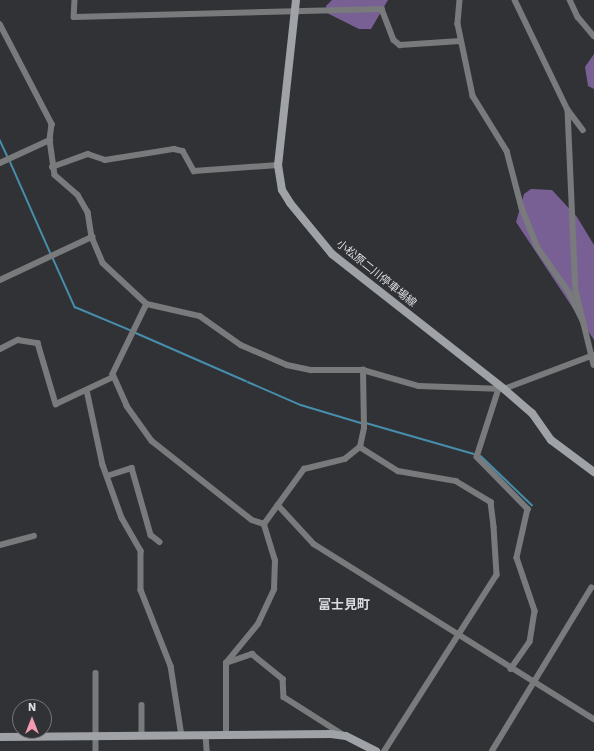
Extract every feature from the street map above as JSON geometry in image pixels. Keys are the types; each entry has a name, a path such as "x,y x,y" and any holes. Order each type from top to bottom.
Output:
{"main road":[{"name":"小松原二川停車場線","path":"296,0 293,14 278,165 282,190 290,203 332,254 532,413 551,440 594,472"},
{"path":"0,737 206,735 346,736 376,751"}],"street":[{"path":"74,0 74,17 293,14 382,9 394,40 400,45 460,41"},
{"path":"460,0 460,41 473,96 502,141 516,172 527,223 584,323"},
{"path":"515,0 568,110 583,130"},
{"path":"570,0 578,17 594,36"},
{"path":"1,27 52,124 50,140 52,167 60,182 78,195 84,206 92,238 108,268 147,304 200,316 241,345 280,363 311,370 362,370 419,386 502,389 593,355"},
{"path":"568,110 572,128 571,234 576,291 593,355 594,365"},
{"path":"0,163 50,140"},
{"path":"52,167 88,154 105,160 174,149 184,151 194,170 278,165"},
{"path":"0,280 92,238"},
{"path":"0,349 18,340 29,339 38,343 56,404 113,377 147,304"},
{"path":"264,524 304,470 345,459 360,447 364,428 362,370"},
{"path":"113,377 127,406 152,441 252,520 264,524"},
{"path":"502,389 477,457 528,509 517,558 535,611 530,642 512,669"},
{"path":"87,390 107,476 122,518 141,551 141,590 171,666 182,736"},
{"path":"360,447 387,468 456,481 491,502 497,575 385,751"},
{"path":"107,476 132,468 150,535 160,542"},
{"path":"278,504 314,544 461,633 535,684 594,719"},
{"path":"226,735 226,663 258,624 271,602 275,561 264,524"},
{"path":"0,545 34,536"},
{"path":"492,751 535,684 591,588"},
{"path":"226,663 252,654 283,680 284,697 346,736"},
{"path":"96,673 96,751"},
{"path":"142,705 142,736"},
{"path":"206,735 207,751"}],"shaded area":[{"path":"332,0 388,0 371,29 359,29 327,13 326,6"},
{"path":"594,54 594,89 588,86 585,67"},
{"path":"531,189 552,190 577,217 594,245 594,340 516,222 524,194"}],"waterway":[{"path":"0,140 8,157"},
{"path":"10,161 51,254"},
{"path":"53,258 75,307 132,331"},
{"path":"136,333 246,381"},
{"path":"248,382 301,405 361,423"},
{"path":"366,423 474,454"},
{"path":"481,456 532,505"}],"district":[{"name":"富士見町","path":"344,605"}]}
